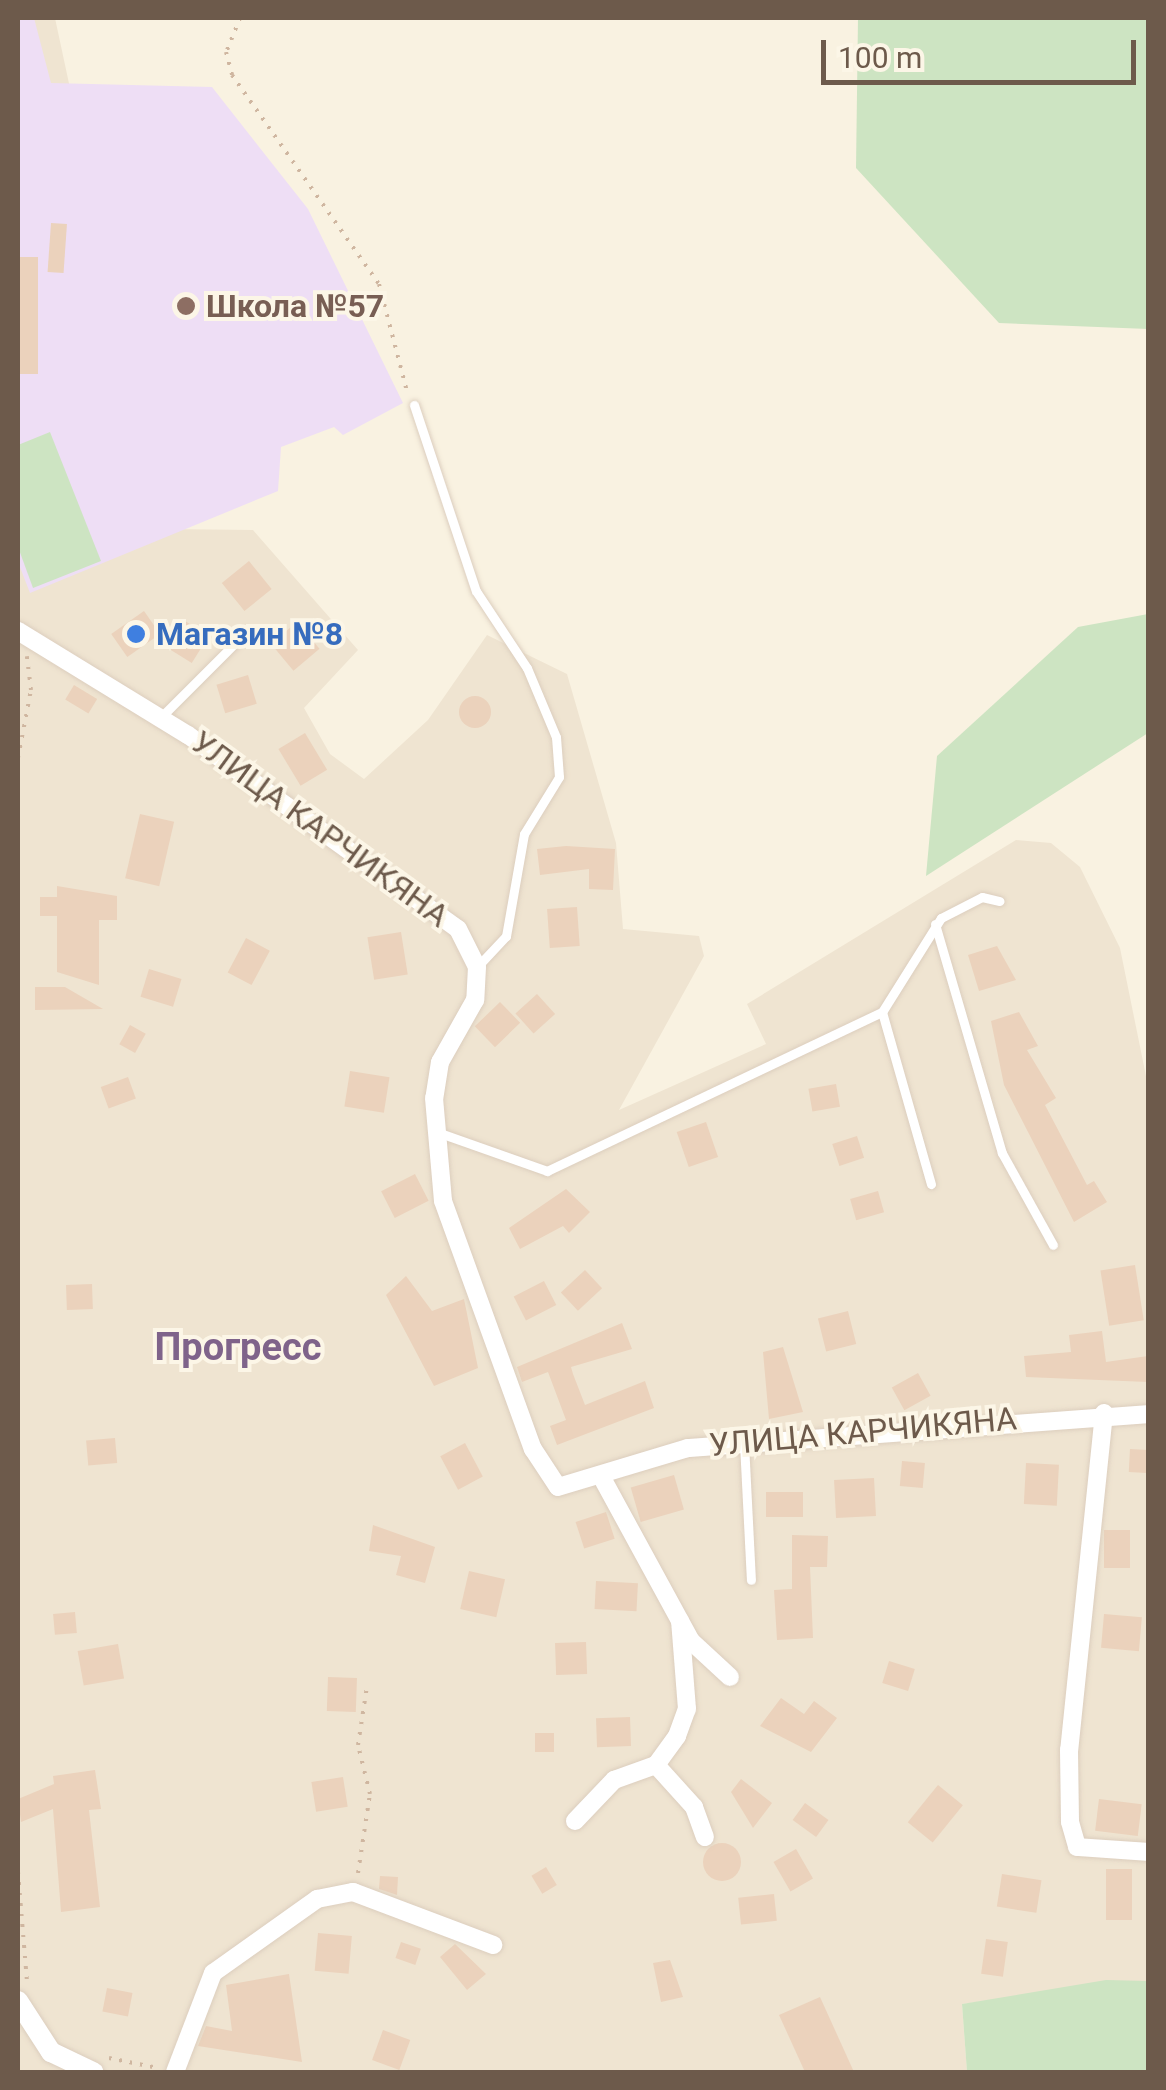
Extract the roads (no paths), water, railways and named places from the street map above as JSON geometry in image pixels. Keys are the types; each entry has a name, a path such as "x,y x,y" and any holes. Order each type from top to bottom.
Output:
{"street":[{"name":"УЛИЦА КАРЧИКЯНА","path":"18,631 161,717 400,879 458,929 477,966 475,1000 440,1062 434,1130 442,1201 533,1450 558,1488 688,1448 1104,1413 1148,1414"},
{"path":"1104,1413 1069,1750 1070,1822 1077,1847 1148,1852"},
{"path":"601,1476 699,1654 730,1676"},
{"path":"575,1821 614,1780 656,1765 687,1709 680,1622"},
{"path":"656,1765 694,1808 705,1837"},
{"path":"175,2072 213,1973 317,1898 353,1892 493,1944"},
{"path":"24,1996 51,2052 94,2063"}],"lane":[{"path":"414,405 476,591 527,668 556,737 559,777 524,834 506,936 477,966"},
{"path":"161,717 245,633"},
{"path":"434,1130 547,1172 882,1012 935,924 965,902 1000,901"},
{"path":"935,924 1002,1153 1053,1245"},
{"path":"882,1012 931,1184"},
{"path":"744,1443 751,1580"}],"place":[{"name":"Школа №57","path":"186,306"},
{"name":"Магазин №8","path":"136,634"}],"district":[{"name":"Прогресс","path":"238,1348"}]}
